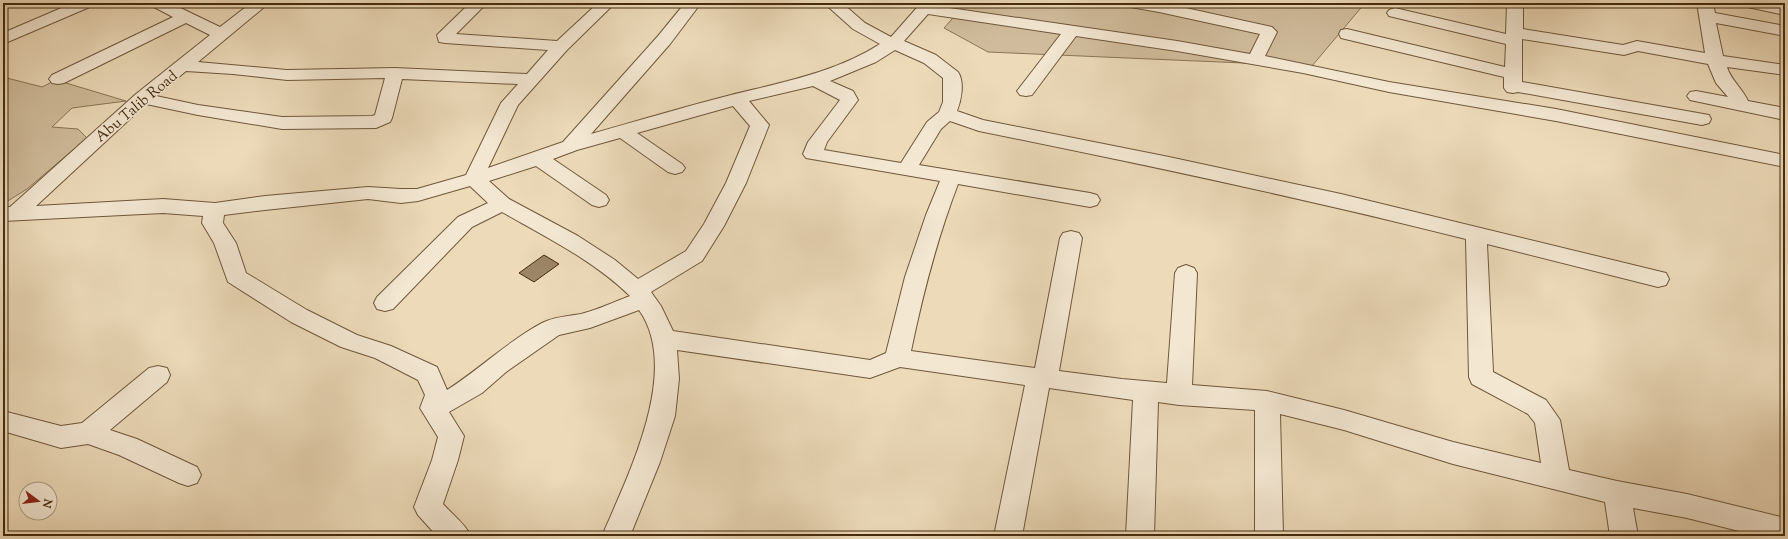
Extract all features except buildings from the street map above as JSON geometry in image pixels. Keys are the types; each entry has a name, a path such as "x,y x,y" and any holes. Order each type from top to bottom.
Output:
{"street":[{"path":"3,39 86,3"},
{"path":"158,3 221,34"},
{"name":"Abu Talib Road","path":"9,213 142,98 261,3"},
{"path":"479,3 445,35 445,38 561,46"},
{"path":"474,179 492,138 510,103 561,46 607,3"},
{"path":"570,146 664,40 693,3"},
{"path":"832,3 860,26 893,43 930,59 952,76 952,102 947,114 934,126 907,169"},
{"path":"1131,3 1159,7 1266,30 1269,32 1255,60"},
{"path":"1513,108 1515,3"},
{"path":"1749,3 1785,10"},
{"path":"9,213 163,206 215,210 264,203 368,193 401,196 418,195 474,179 570,146 737,99 814,80 870,58 893,43 927,6 1255,60 1389,87 1513,108 1785,161"},
{"path":"1740,104 1736,94 1723,80 1716,60 1706,9 1785,31"},
{"path":"1395,12 1514,37 1624,50 1637,46 1785,70"},
{"path":"58,79 185,17"},
{"path":"1026,92 1072,30"},
{"path":"1347,34 1513,80 1702,119"},
{"path":"183,66 233,69 287,75 395,73 531,79"},
{"path":"142,98 198,110 282,123 376,122 383,118 395,73"},
{"path":"814,80 847,95 849,100 818,142 813,154 1090,200"},
{"path":"1696,96 1785,114"},
{"path":"433,408 467,390 497,365 550,329 569,323 582,322 641,295 694,256 714,226 736,183 760,125 737,99"},
{"path":"947,114 979,125 1162,161 1319,196 1658,279"},
{"path":"622,131 675,168"},
{"path":"538,158 599,200"},
{"path":"897,358 916,277 936,215 951,178"},
{"path":"474,179 502,204 570,241 607,266 641,295 653,312 665,339 667,379 662,416 647,462 616,536"},
{"path":"385,303 465,222 502,204"},
{"path":"215,210 212,223 225,243 236,277 299,316 349,341 383,352 428,374 437,395 433,408 451,436 445,460 428,507 450,531 457,536"},
{"path":"1476,234 1482,377 1537,406 1547,420 1557,478"},
{"path":"1008,536 1071,238"},
{"path":"1179,395 1186,272"},
{"path":"665,339 870,369 897,358 1146,392 1267,401 1344,420 1454,453 1617,493 1687,506 1777,531"},
{"path":"88,433 158,375"},
{"path":"1140,536 1146,392"},
{"path":"1267,401 1269,536"},
{"path":"3,421 61,437 88,433 128,447 188,475"},
{"path":"1617,493 1624,536"}],"shaded area":[{"path":"966,3 1365,3 1312,66 988,52 944,28"},
{"path":"3,77 42,87 56,80 126,101 72,108 52,127 78,129 87,138 27,189 3,204"}]}
